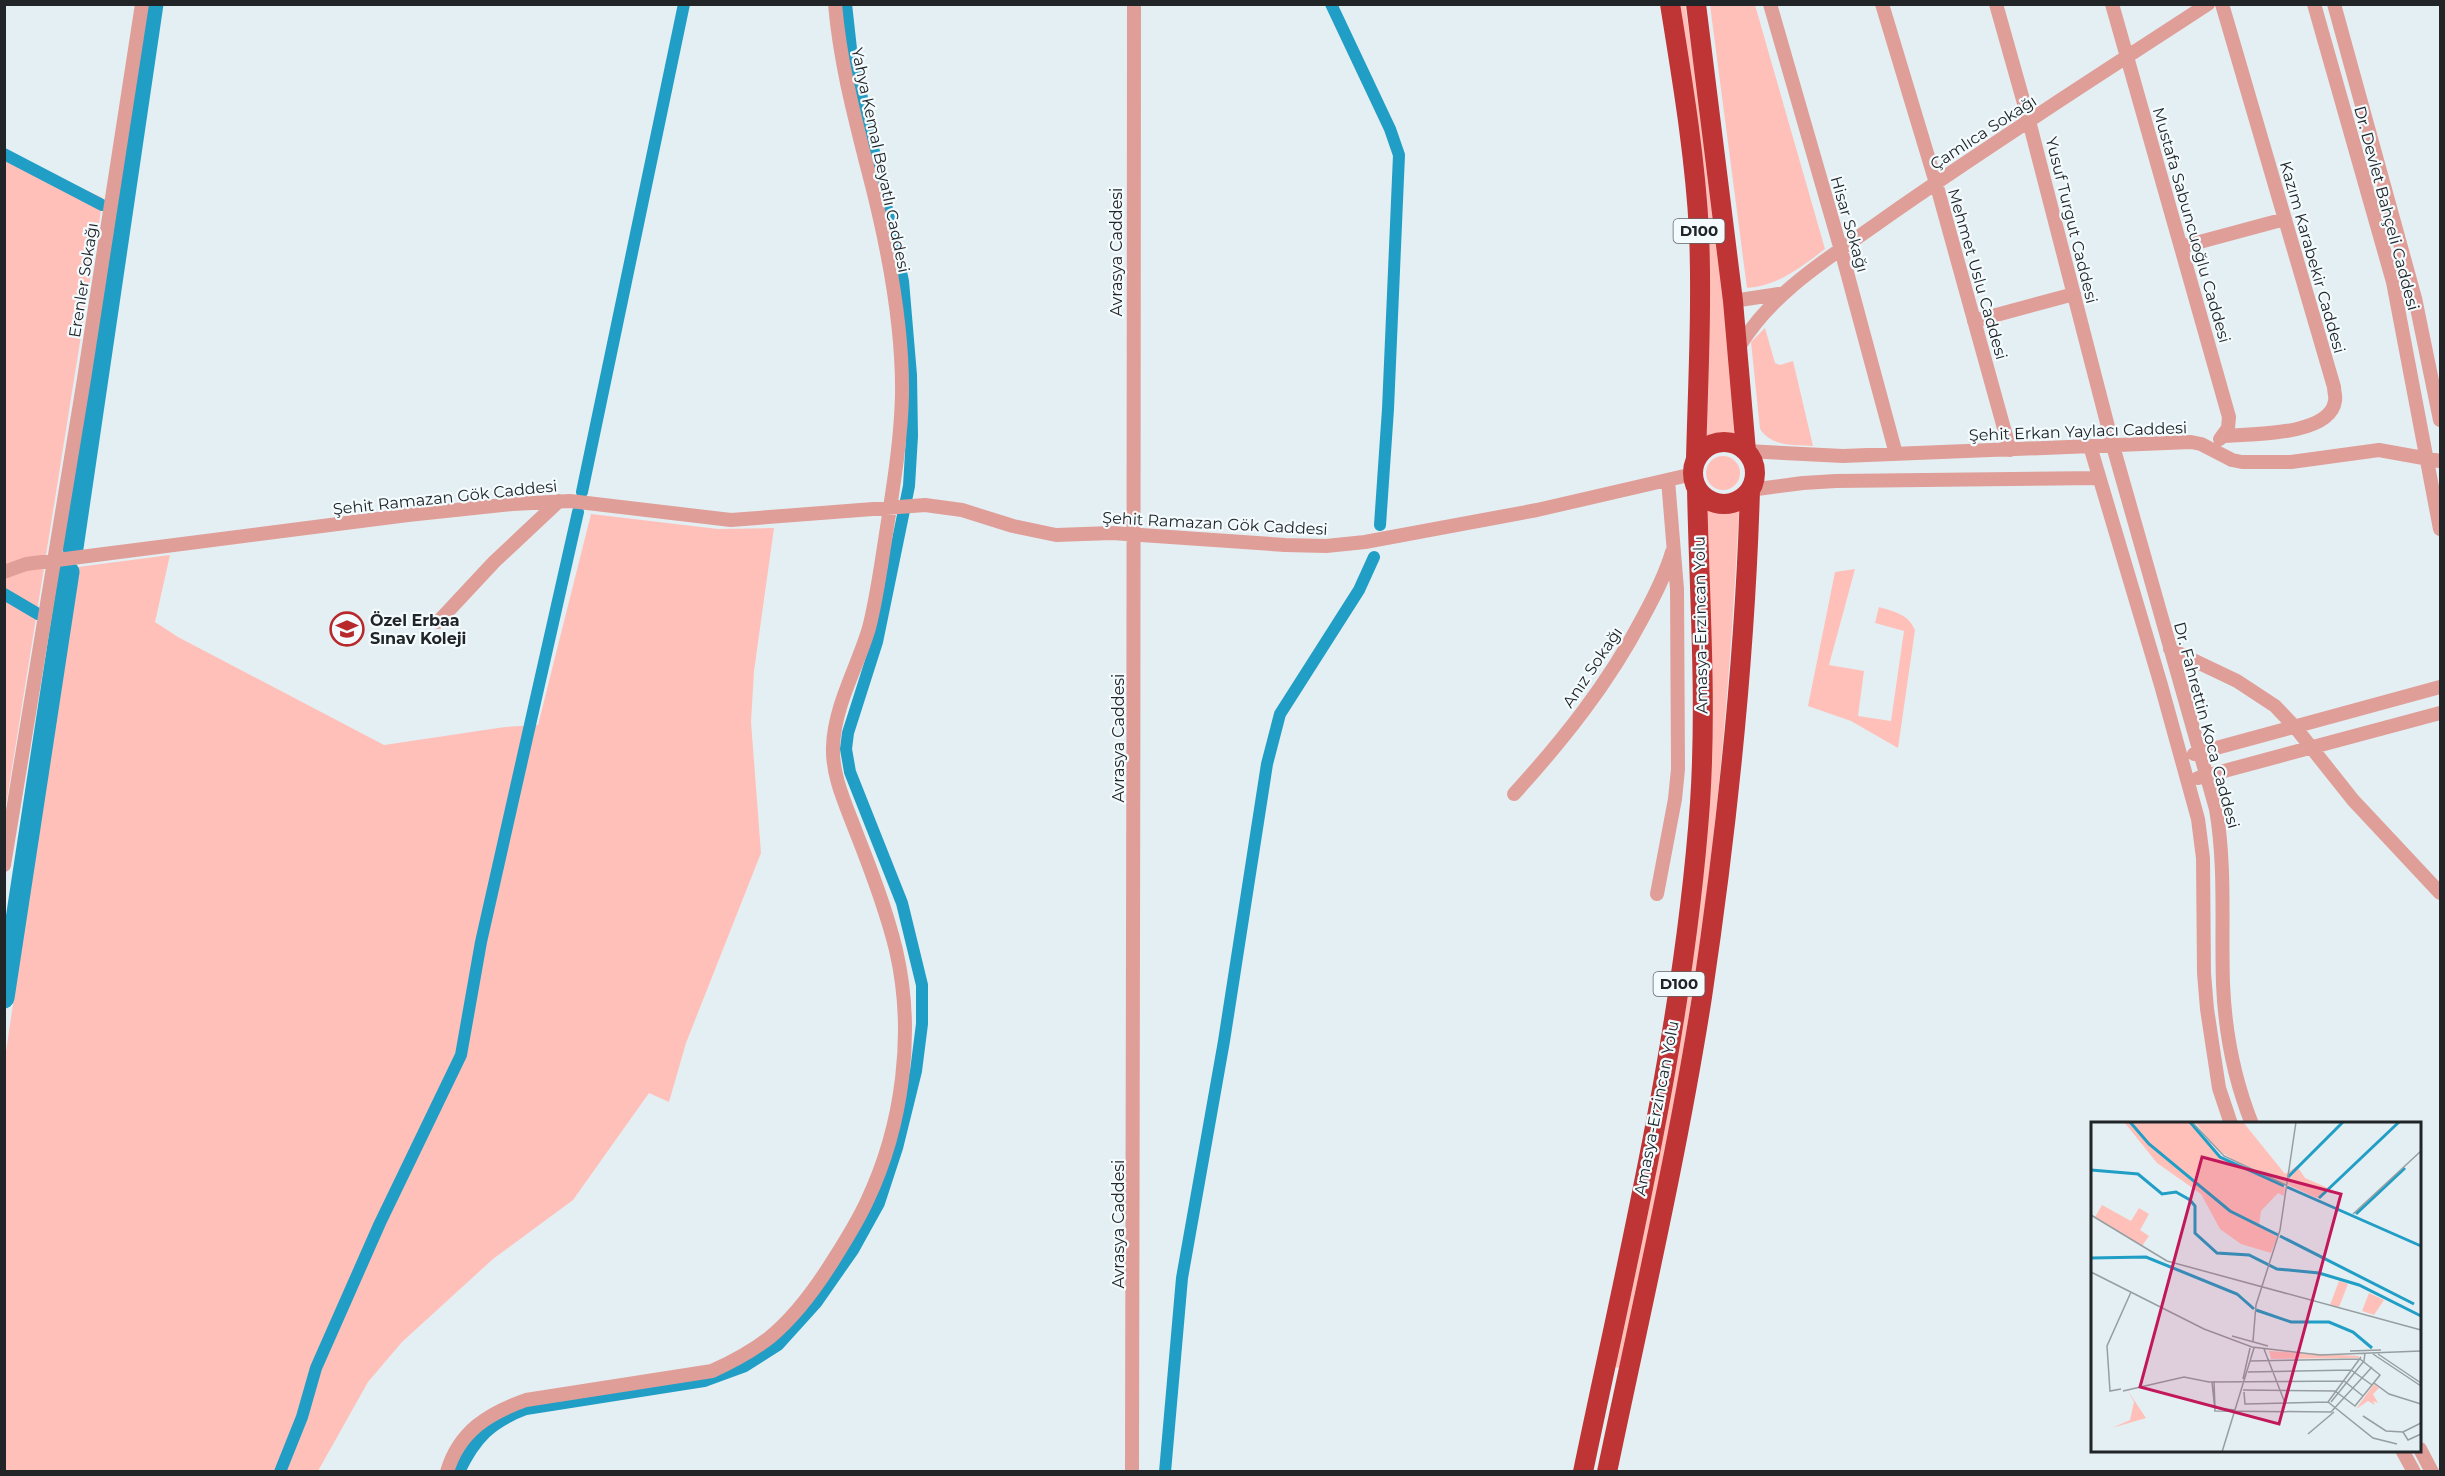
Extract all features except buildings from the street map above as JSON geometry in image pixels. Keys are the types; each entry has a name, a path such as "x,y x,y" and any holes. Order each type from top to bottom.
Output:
{"highway":[{"name":"Amasya-Erzincan Yolu","path":"1582,1472 1663,1080 1689,913 1700,801 1702,742 1695,474 1700,312 1699,229 1696,186 1670,4"},
{"name":"D100","path":"1696,4 1716,149 1738,347 1746,451"},
{"path":"1718,442 1736,444 1746,451 1752,458 1755,470 1750,490 1738,501 1722,504 1707,499 1695,474 1704,448 1718,442"},
{"name":"Amasya-Erzincan Yolu","path":"1607,1472 1667,1186 1701,998 1733,760 1744,627 1750,490"}],"street":[{"name":"Erenler Sokağı","path":"4,866 142,4"},
{"name":"Yahya Kemal Beyatlı Caddesi","path":"447,1472 459,1445 465,1438 486,1417 503,1408 526,1400 712,1371 738,1359 769,1337 794,1314 818,1284 868,1200 896,1114 905,1049 904,1003 898,962 888,922 838,783 833,747 842,705 857,665 876,596 891,507 902,395 898,320 881,224 842,66 835,4"},
{"name":"Avrasya Caddesi","path":"1132,1472 1135,1042 1134,4"},
{"name":"Hisar Sokağı","path":"1770,4 1841,250 1896,454"},
{"name":"Mehmet Uslu Caddesi","path":"1882,4 1936,183 2010,450"},
{"name":"Yusuf Turgut Caddesi","path":"1995,4 2030,122 2113,446"},
{"name":"Mustafa Sabuncuoğlu Caddesi","path":"2112,4 2229,417 2228,428 2224,436"},
{"name":"Çamlıca Sokağı","path":"1738,347 1763,312 1781,294 1841,250 1936,183 2208,4"},
{"name":"Kazım Karabekir Caddesi","path":"2222,4 2334,387 2335,401 2329,413 2302,428 2224,436"},
{"name":"Dr. Devlet Bahçeli Caddesi","path":"2314,4 2393,282 2434,459 2440,529"},
{"name":"Dr. Devlet Bahçeli Caddesi","path":"2334,4 2415,298 2440,420"},
{"path":"2181,247 2285,219"},
{"name":"Çamlıca Sokağı","path":"1733,301 1781,294"},
{"path":"1974,321 2074,294"},
{"path":"2210,448 2224,436"},
{"name":"Şehit Erkan Yaylacı Caddesi","path":"1746,451 1827,456 2191,442 2210,448 2232,460 2264,464 2379,450 2434,459"},
{"name":"Dr. Fahrettin Koca Caddesi","path":"2090,446 2202,838 2207,1009 2219,1088 2230,1122"},
{"name":"Dr. Fahrettin Koca Caddesi","path":"2113,446 2216,809 2224,870 2223,986 2228,1031 2240,1094 2251,1122"},
{"name":"Şehit Ramazan Gök Caddesi","path":"4,572 26,564 408,515 559,501 705,519 731,520 925,506 962,510 1013,526 1056,535 1112,532 1285,545 1351,544 1537,510 1695,474"},
{"path":"1750,490 1825,482 2099,478"},
{"path":"1657,894 1675,799 1678,769 1679,648 1674,544 1668,480"},
{"path":"438,622 494,562 559,501"},
{"name":"Anız Sokağı","path":"1514,794 1585,711 1619,662 1659,588 1674,544"},
{"path":"2170,649 2260,695 2295,727 2353,800 2440,893"},
{"path":"2181,758 2440,687"},
{"path":"2187,781 2440,713"},
{"path":"2421,1451 2432,1472"},
{"path":"2403,1452 2414,1472"}],"shaded area":[{"path":"1679,5 1685,5 1707,150 1739,436 1705,438 1710,280"},
{"path":"1710,5 1755,5 1825,249 1779,280 1747,288"},
{"path":"5,152 103,198 5,812"},
{"path":"1765,328 1775,363 1780,365 1793,361 1813,446 1777,442 1760,429 1751,342"},
{"path":"1723,456 1735,461 1740,473 1735,485 1723,490 1711,485 1706,473 1711,461"},
{"path":"1739,510 1722,747 1702,925 1669,1129 1620,1368 1615,1367 1710,772 1712,678 1704,511"},
{"path":"591,514 718,529 774,528 754,671 751,722 761,853 686,1043 669,1102 649,1093 573,1200 493,1259 402,1342 368,1382 318,1471 5,1471 5,1058 78,567 170,555 155,622 178,637 384,745 505,727 538,725"},
{"path":"1855,569 1829,665 1864,671 1858,716 1891,721 1904,631 1875,623 1879,607 1900,614 1909,620 1915,630 1898,748 1851,721 1808,706 1835,572"}],"waterway":[{"path":"73,548 153,4"},
{"path":"582,492 684,4"},
{"path":"459,1472 471,1450 485,1433 503,1420 526,1409 704,1381 745,1366 778,1345 816,1303 853,1250 879,1203 897,1148 916,1071 922,1024 922,985 902,903 850,772 846,749 848,733 877,642 909,486 912,436 911,375 903,281 851,49 846,4"},
{"path":"1331,4 1390,129 1399,155 1388,409 1380,525"},
{"path":"4,154 102,205"},
{"path":"280,1472 302,1417 316,1368 380,1223 461,1055 481,942 578,512"},
{"path":"1165,1472 1182,1278 1224,1041 1267,764 1280,714 1359,590 1374,557"},
{"path":"4,998 69,572"},
{"path":"4,594 38,614"}],"place":[{"name":"Özel Erbaa Sınav Koleji","path":"347,629"}]}
